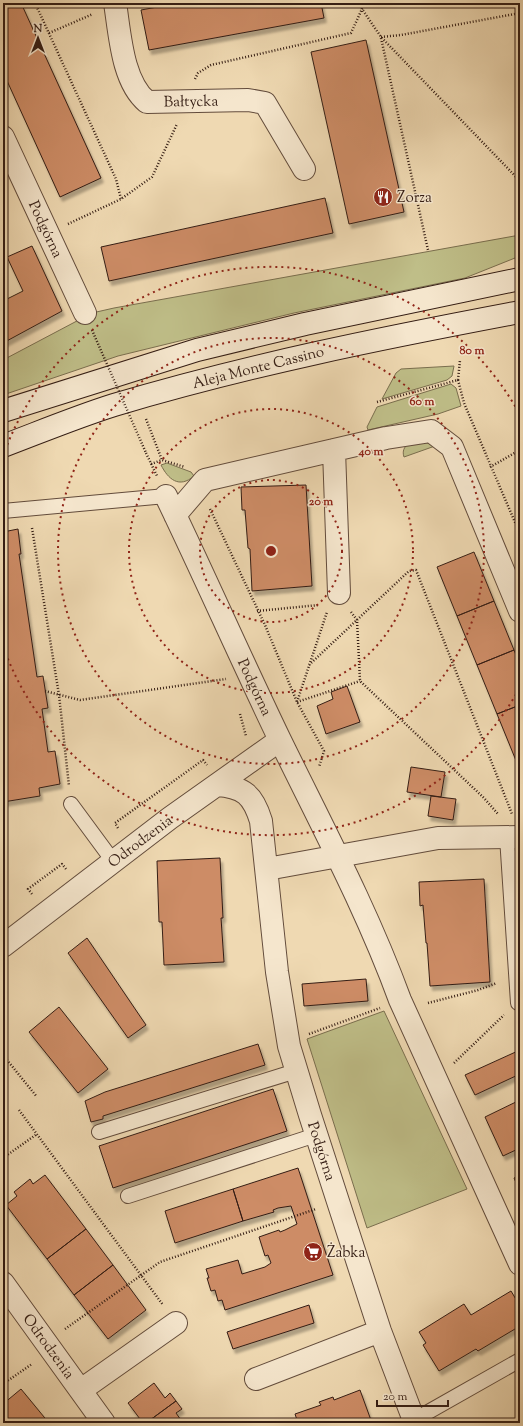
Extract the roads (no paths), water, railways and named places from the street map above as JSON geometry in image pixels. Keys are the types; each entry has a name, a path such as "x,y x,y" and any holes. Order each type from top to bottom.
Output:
{"street":[{"name":"Bałtycka","path":"115,4 126,67 139,95 148,102 248,100 265,103 304,169"},
{"name":"Podgórna","path":"4,143 48,233 88,322"},
{"name":"Aleja Monte Cassino","path":"3,411 197,350 304,324 520,279"},
{"name":"Aleja Monte Cassino","path":"3,446 112,406 205,379 312,352 520,312"},
{"path":"171,506 205,480 334,450 431,431 452,447 520,611"},
{"path":"330,603 334,450"},
{"name":"Podgórna","path":"171,506 280,740 338,856 384,958 402,1005 520,1264"},
{"name":"Odrodzenia","path":"3,946 108,855 214,777 280,740"},
{"name":"Podgórna","path":"214,777 248,795 256,805 261,821 278,972 288,1042 316,1135 380,1331 415,1421"},
{"path":"267,869 438,838 511,828"},
{"name":"Odrodzenia","path":"3,1283 104,1423"},
{"name":"Odrodzenia","path":"81,1390 171,1316"},
{"path":"256,1379 380,1331"}],"lane":[{"path":"3,511 29,509 171,506"},
{"path":"71,804 108,855"},
{"path":"511,828 518,1003"},
{"path":"99,1132 296,1070"},
{"path":"128,1196 316,1135"},
{"path":"415,1421 520,1360"}],"place":[{"name":"Zorza","path":"383,197"},
{"name":"Żabka","path":"313,1252"}]}
